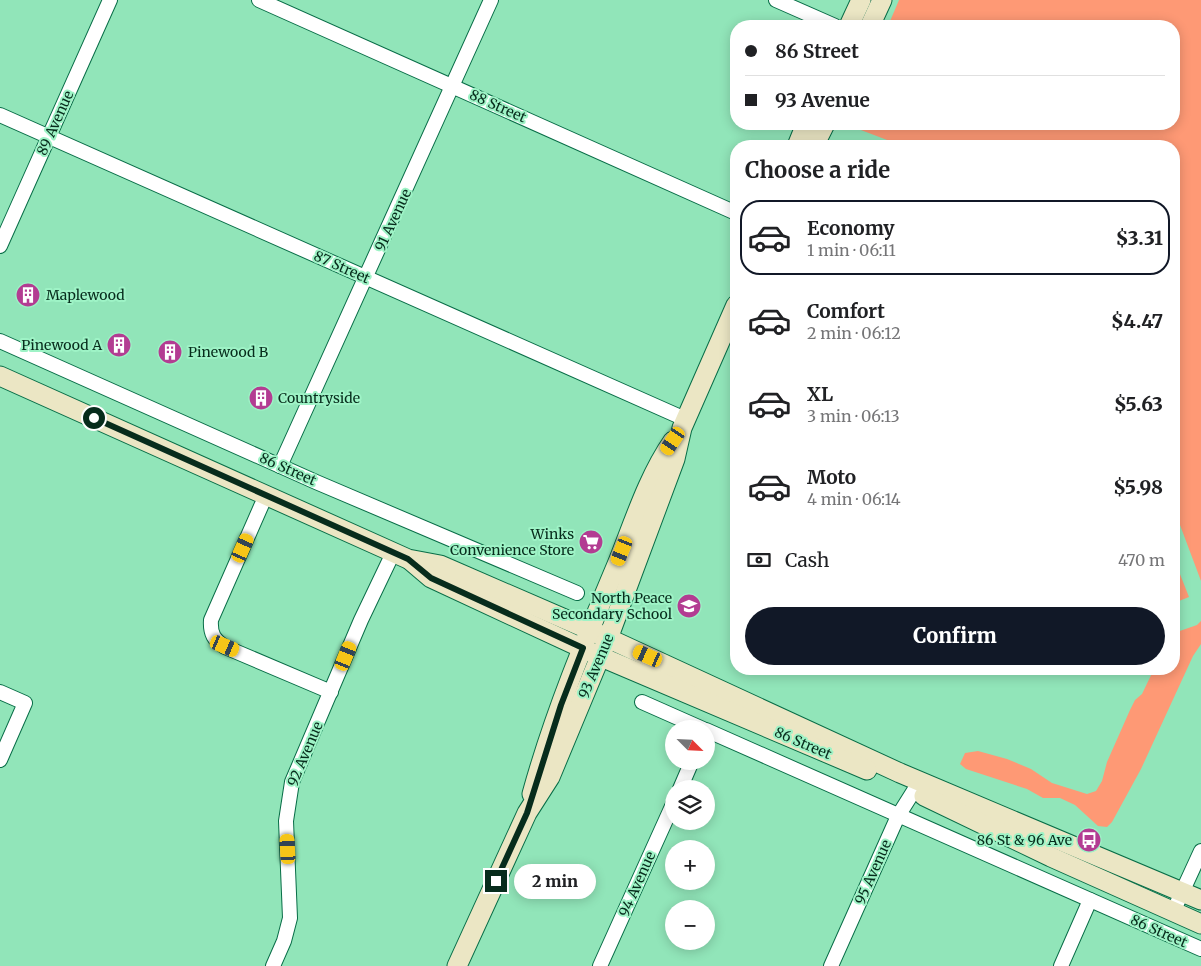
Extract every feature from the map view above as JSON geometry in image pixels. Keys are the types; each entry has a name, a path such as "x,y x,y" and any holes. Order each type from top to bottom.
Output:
{"main road":[{"path":"852,20 861,0"},
{"path":"873,20 882,0"},
{"name":"93 Avenue","path":"591,652 590,630 664,454 683,423 730,318"},
{"name":"86 Street","path":"0,376 400,556 431,578 591,652 1201,900"},
{"name":"93 Avenue","path":"457,966 527,813 561,705 591,652 607,638 676,459 683,423"},
{"name":"86 Street","path":"400,556 440,565 590,630 917,786 1051,857 1201,924"}],"street":[{"name":"89 Avenue","path":"0,246 110,0"},
{"name":"88 Street","path":"259,0 730,210"},
{"name":"91 Avenue","path":"280,466 367,278 491,0"},
{"path":"776,0 821,20"},
{"name":"87 Street","path":"0,115 367,278 683,423"},
{"name":"86 Street","path":"0,341 280,466 577,593"},
{"path":"266,495 211,620 213,636 217,642 225,646 331,692"},
{"name":"92 Avenue","path":"273,966 284,941 290,918 286,821 288,796 292,782 361,620 400,556"},
{"path":"0,692 26,703 0,760"},
{"path":"642,702 682,720"},
{"name":"86 Street","path":"715,734 1201,950"},
{"name":"95 Avenue","path":"831,966 898,816 917,786"},
{"name":"94 Avenue","path":"600,966 665,822"},
{"path":"1173,912 1201,851"},
{"path":"1061,966 1090,900"}],"shaded area":[{"path":"899,0 1201,0 1201,581 1180,525 1180,140 887,140 861,130 1180,130 1180,20 891,20"},
{"path":"1180,574 1189,597 1180,601"},
{"path":"1201,621 1201,644 1193,656 1141,769 1112,822 1107,827 1098,826 1075,805 1060,798 1043,798 1027,789 966,769 960,764 965,753 978,751 1007,759 1031,769 1052,783 1087,794 1096,791 1102,781 1107,762 1135,700 1142,694 1151,675 1180,675 1180,631 1197,625"}],"place":[{"name":"Maplewood","path":"28,295"},
{"name":"Pinewood A","path":"119,345"},
{"name":"Pinewood B","path":"170,352"},
{"name":"Countryside","path":"261,398"},
{"name":"Winks Convenience Store","path":"591,542"},
{"name":"North Peace Secondary School","path":"689,606"},
{"name":"86 St & 96 Ave","path":"1089,840"}],"route":[{"path":"94,418 408,559 431,578 583,648 569,681 538,772 527,813 496,881"}]}
